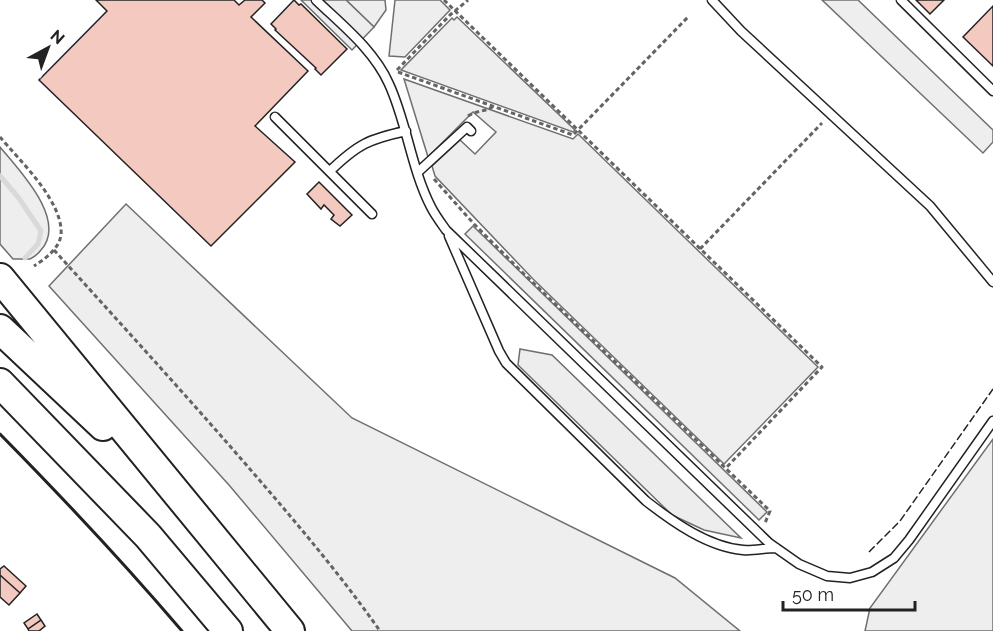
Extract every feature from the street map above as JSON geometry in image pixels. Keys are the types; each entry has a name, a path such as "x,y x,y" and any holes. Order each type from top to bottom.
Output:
{"highway":[{"path":"0,278 221,544 290,631"},
{"path":"0,329 111,434 221,544"},
{"path":"4,390 148,536 228,631"}],"lane":[{"path":"316,0 375,59 389,82 431,207 446,230 506,363 646,501 661,512 711,541 731,548 745,550 772,545"},
{"path":"712,0 741,31 930,206 993,282"},
{"path":"901,0 993,91"},
{"path":"275,117 372,214"},
{"path":"418,172 467,127 471,131"},
{"path":"330,171 366,142 406,131"},
{"path":"446,230 772,545 799,564 826,576 850,578 872,572 894,558 993,421"}],"path":[{"path":"444,0 822,367 725,469"},
{"path":"398,79 394,72 468,0"},
{"path":"396,71 573,135 689,16"},
{"path":"700,249 831,114"},
{"path":"0,137 45,189 58,216 61,235 54,250 34,266"},
{"path":"428,164 432,178 474,224 770,511 764,522 776,534 772,545"},
{"path":"54,250 285,510 380,631"}],"shaded area":[{"path":"301,0 346,0 374,27 352,50"},
{"path":"346,0 385,0 386,10 374,27"},
{"path":"395,0 440,0 450,10 405,57 389,56"},
{"path":"822,0 858,0 993,130 993,142 983,153"},
{"path":"457,17 575,130 573,132 401,70 452,18 454,20"},
{"path":"404,79 573,139 578,134 818,367 724,464 533,279 435,176 432,166 460,140 475,154 496,132 473,112 428,157"},
{"path":"0,147 38,196 49,224 48,238 40,251 30,259 13,259 0,244"},
{"path":"126,204 352,418 675,578 740,631 352,631 229,485 49,286"},
{"path":"473,226 767,512 759,520 465,234"},
{"path":"520,349 552,355 741,538 704,530 672,515 518,365"},
{"path":"993,439 993,631 865,631 870,608"}],"building":[{"path":"96,0 234,0 239,5 245,0 262,0 265,3 251,17 308,71 255,126 295,162 211,246 39,80 107,11"},
{"path":"294,0 299,5 301,4 347,49 321,75 271,24"},
{"path":"916,0 944,0 930,14"},
{"path":"993,6 993,66 963,37"},
{"path":"319,182 352,215 340,226 331,219 334,215 324,205 321,209 307,194"},
{"path":"4,566 26,586 20,593 0,575 0,569"},
{"path":"0,575 20,593 9,605 0,597"},
{"path":"37,614 41,620 28,629 24,623"},
{"path":"41,620 45,626 39,631 29,631 28,629"}],"waterway":[{"path":"0,176 18,197 41,231 38,244 25,258"}],"fence":[{"path":"869,552 900,521 993,389"}],"wall":[{"path":"0,434 93,531 182,631"}]}
